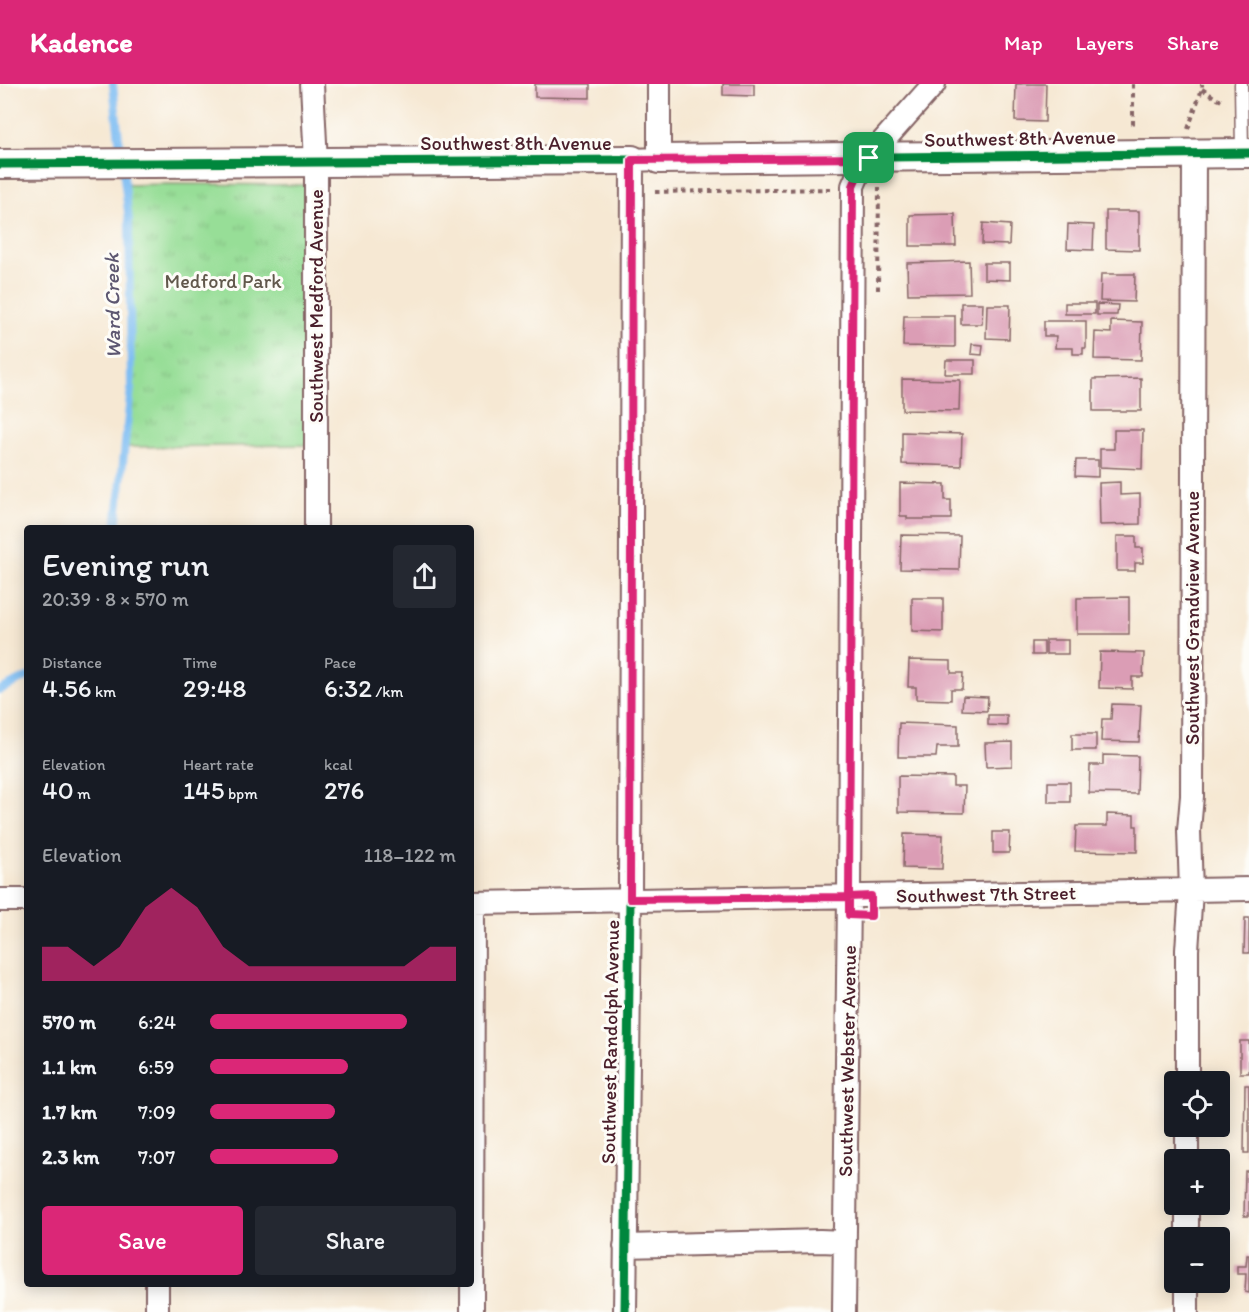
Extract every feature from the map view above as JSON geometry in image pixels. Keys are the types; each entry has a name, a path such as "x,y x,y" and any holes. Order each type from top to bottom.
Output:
{"street":[{"name":"Southwest Medford Avenue","path":"312,84 316,162 316,525"},
{"name":"Southwest Randolph Avenue","path":"625,1312 630,899 645,160 659,84"},
{"name":"Southwest Webster Avenue","path":"844,1312 853,186 860,170 869,158 934,84"},
{"name":"Southwest 8th Avenue","path":"0,164 869,158 1190,145 1245,153"},
{"name":"Southwest Grandview Avenue","path":"1187,1071 1187,950 1191,891 1189,830 1192,796 1190,145"},
{"name":"Southwest 7th Street","path":"474,903 1249,889"},
{"path":"0,900 24,900"},
{"path":"625,1246 844,1242"},
{"path":"157,1287 157,1312"},
{"path":"472,1287 472,1312"},
{"path":"1187,1293 1187,1312"}],"lane":[{"path":"1241,84 1245,153"}],"path":[{"path":"1133,84 1133,137"},
{"path":"1190,145 1194,109 1202,84"},
{"path":"655,192 830,189"}],"green space":[{"name":"Medford Park","path":"125,185 316,185 316,445 125,447 131,388 129,220"}],"building":[{"path":"535,84 590,84 590,98 535,97"},
{"path":"723,84 754,84 754,96 723,95"},
{"path":"1016,84 1046,84 1045,122 1015,121"},
{"path":"1106,211 1139,211 1139,250 1106,249"},
{"path":"955,214 956,246 910,246 910,215"},
{"path":"983,223 1010,225 1009,245 982,244"},
{"path":"1068,224 1094,225 1093,250 1067,249"},
{"path":"969,261 970,293 908,294 907,263"},
{"path":"984,263 1010,263 1010,280 984,279"},
{"path":"1101,274 1135,274 1134,302 1100,301"},
{"path":"961,303 983,303 982,324 961,324"},
{"path":"1065,303 1095,303 1095,314 1065,314"},
{"path":"1097,304 1118,305 1117,315 1097,315"},
{"path":"987,305 1010,305 1009,339 986,338"},
{"path":"904,316 955,316 955,347 903,346"},
{"path":"1044,321 1086,321 1086,348 1083,348 1083,354 1073,354 1073,348 1055,348 1056,336 1044,336"},
{"path":"1111,321 1142,322 1141,360 1094,359 1095,332 1111,333"},
{"path":"972,344 983,345 982,355 971,354"},
{"path":"946,360 975,360 975,374 945,374"},
{"path":"1141,378 1141,411 1093,411 1093,379"},
{"path":"902,379 960,380 959,411 902,410"},
{"path":"1114,430 1143,430 1142,469 1100,467 1100,449 1114,449"},
{"path":"902,432 962,434 961,466 902,464"},
{"path":"1076,460 1098,460 1098,477 1075,476"},
{"path":"1120,482 1120,495 1140,494 1140,524 1100,525 1099,483"},
{"path":"900,483 945,484 945,500 951,500 951,519 907,519 907,516 900,516"},
{"path":"901,535 960,536 959,570 900,569"},
{"path":"1117,536 1136,536 1136,548 1143,548 1143,563 1135,563 1135,571 1117,571"},
{"path":"1129,597 1129,634 1077,634 1077,598"},
{"path":"912,598 943,598 943,632 912,631"},
{"path":"1046,640 1068,640 1068,654 1046,654"},
{"path":"1032,642 1044,642 1044,655 1032,655"},
{"path":"1100,652 1144,653 1143,677 1132,677 1132,689 1099,688"},
{"path":"909,660 951,661 951,673 963,673 962,689 951,689 951,700 916,699 916,687 908,687"},
{"path":"963,696 988,697 987,711 962,710"},
{"path":"1112,704 1141,705 1139,742 1101,741 1102,719 1111,719"},
{"path":"988,715 1007,715 1007,726 988,725"},
{"path":"899,723 958,725 958,747 937,747 936,757 898,757"},
{"path":"1072,734 1096,734 1096,750 1072,750"},
{"path":"1012,742 1012,766 986,767 985,743"},
{"path":"1103,755 1138,756 1137,794 1089,793 1090,765 1103,765"},
{"path":"898,776 953,777 953,786 965,786 964,813 898,812"},
{"path":"1048,782 1070,782 1070,802 1048,802"},
{"path":"1107,814 1134,815 1134,826 1137,826 1137,852 1075,851 1076,826 1107,826"},
{"path":"993,832 1010,832 1009,853 993,853"},
{"path":"904,834 943,835 942,869 903,868"},
{"path":"1245,918 1249,918 1249,953 1244,953"},
{"path":"1240,1041 1249,1041 1249,1073 1240,1073"},
{"path":"1245,1085 1249,1085 1249,1153 1244,1153"},
{"path":"1245,1171 1249,1171 1249,1216 1244,1216"},
{"path":"1247,1255 1249,1255 1249,1293 1245,1292 1246,1274 1237,1274 1237,1266 1246,1266"}],"waterway":[{"name":"Ward Creek","path":"113,84 121,157"},
{"name":"Ward Creek","path":"116,525 131,388 129,220 123,169"},
{"name":"Ward Creek","path":"0,690 24,678"}],"cycle path":[{"path":"0,164 1249,153"},
{"path":"625,1312 630,899 632,160"}],"route":[{"path":"869,158 632,160 630,899 849,897 849,915 871,916 871,896 849,897 853,186 860,170 869,158"}]}
